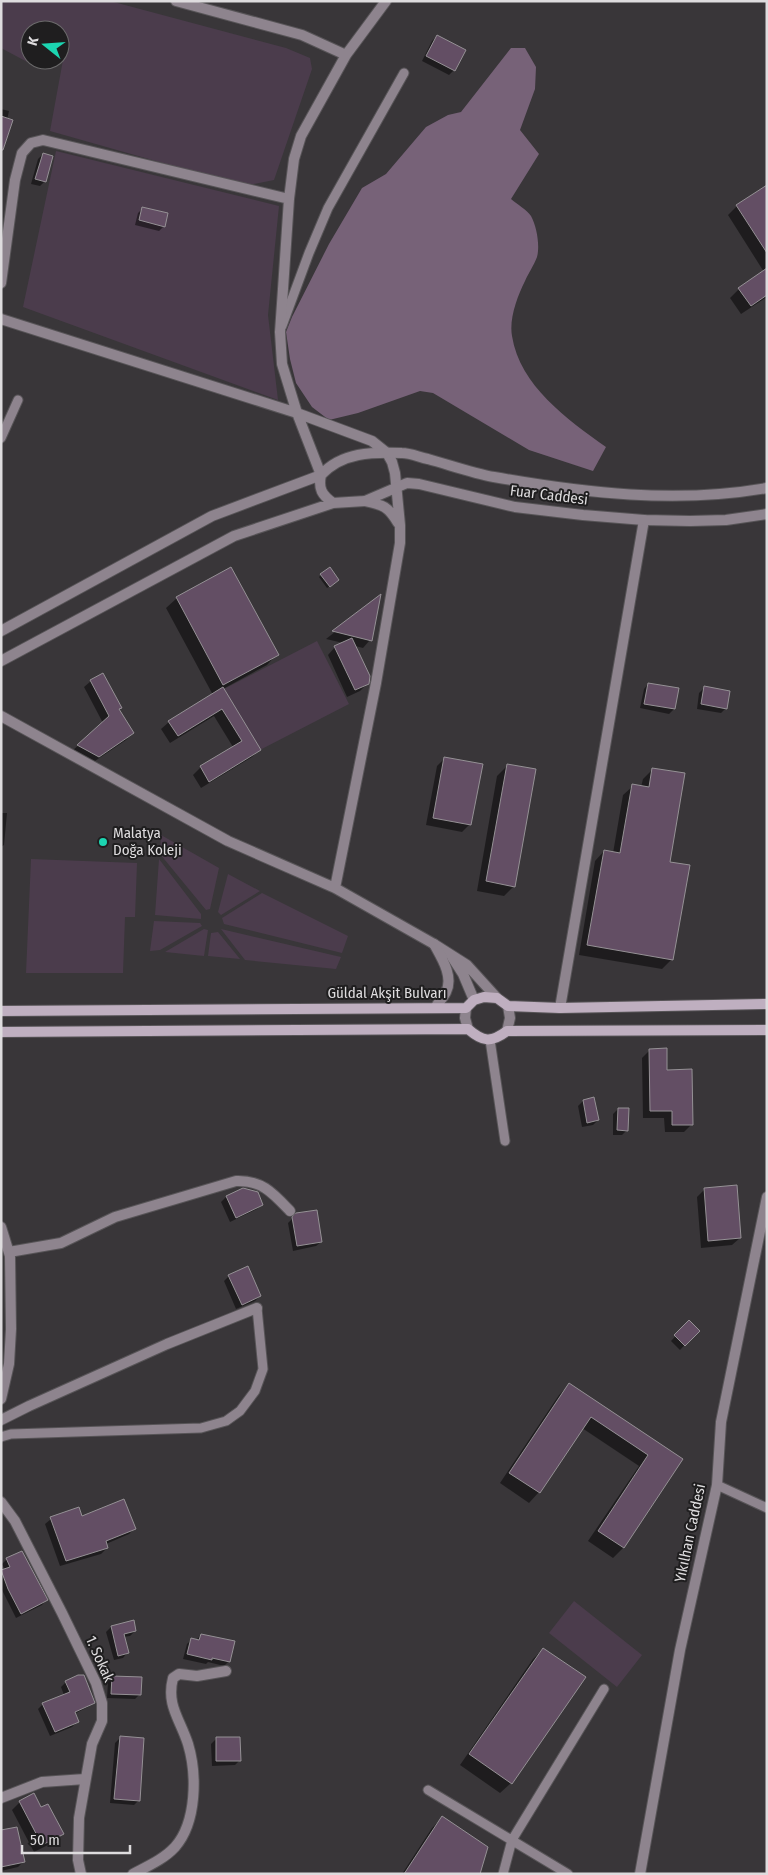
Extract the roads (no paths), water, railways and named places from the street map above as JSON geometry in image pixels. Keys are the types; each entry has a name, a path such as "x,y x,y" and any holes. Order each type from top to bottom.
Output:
{"main road":[{"name":"Güldal Akşit Bulvarı","path":"1,1011 434,1008 470,1004 484,997 497,998"},
{"path":"497,998 508,1006 560,1008 767,1004"},
{"path":"1,1032 468,1029 478,1038 490,1040 498,1038 507,1031 767,1030"}],"street":[{"path":"176,1 302,35 346,55"},
{"path":"333,503 325,498 320,491 321,475 297,413 282,364 280,332 289,199 294,159 301,136 346,55 386,1"},
{"path":"1,283 15,180 22,153 31,143 44,140 289,199"},
{"path":"1,320 297,413 372,440 387,453 392,462 397,486 400,543 376,683 335,888"},
{"path":"1,631 212,516 321,475 329,466 342,459 361,454 405,453 492,477 634,495 701,496 767,488"},
{"name":"Fuar Caddesi","path":"1,661 234,536 333,503 365,501 407,483 419,484 516,507 644,520 726,520 767,514"},
{"path":"365,501 381,504 390,510 400,526"},
{"path":"560,1008 644,520"},
{"path":"1,716 228,841 335,888 434,944 467,965 497,998"},
{"path":"434,944 444,961 448,977 447,991 434,1008"},
{"path":"450,954 463,974 470,1004 465,1018 468,1029"},
{"path":"507,1031 510,1018 508,1006"},
{"path":"9,1252 61,1243 115,1217 216,1186 236,1182 249,1181 266,1188 290,1211"},
{"name":"Yıkılhan Caddesi","path":"640,1874 680,1650 716,1485 722,1422 767,1197"},
{"path":"1,1227 9,1252 11,1329 9,1364 1,1399"},
{"path":"1,1420 168,1344 257,1308"},
{"name":"1. Sokak","path":"1,1502 15,1521 62,1613 96,1683 102,1703 102,1721 92,1744 79,1818 78,1860 81,1874"},
{"path":"133,1874 164,1857 175,1846 183,1836 189,1815 195,1780 194,1767 188,1742 172,1706 170,1697 173,1678 179,1674 197,1676 226,1671"},
{"path":"1,1798 42,1782 85,1780"}],"lane":[{"path":"280,332 328,208 404,73"},
{"path":"1,438 18,400"},
{"path":"490,1040 505,1141"},
{"path":"1,1437 10,1434 201,1428 226,1421 240,1411 255,1391 263,1369 257,1308"},
{"path":"716,1485 767,1508"},
{"path":"503,1874 512,1840 604,1689"},
{"path":"428,1790 568,1874"}],"place":[{"name":"Malatya Doğa Koleji","path":"103,842"}]}
